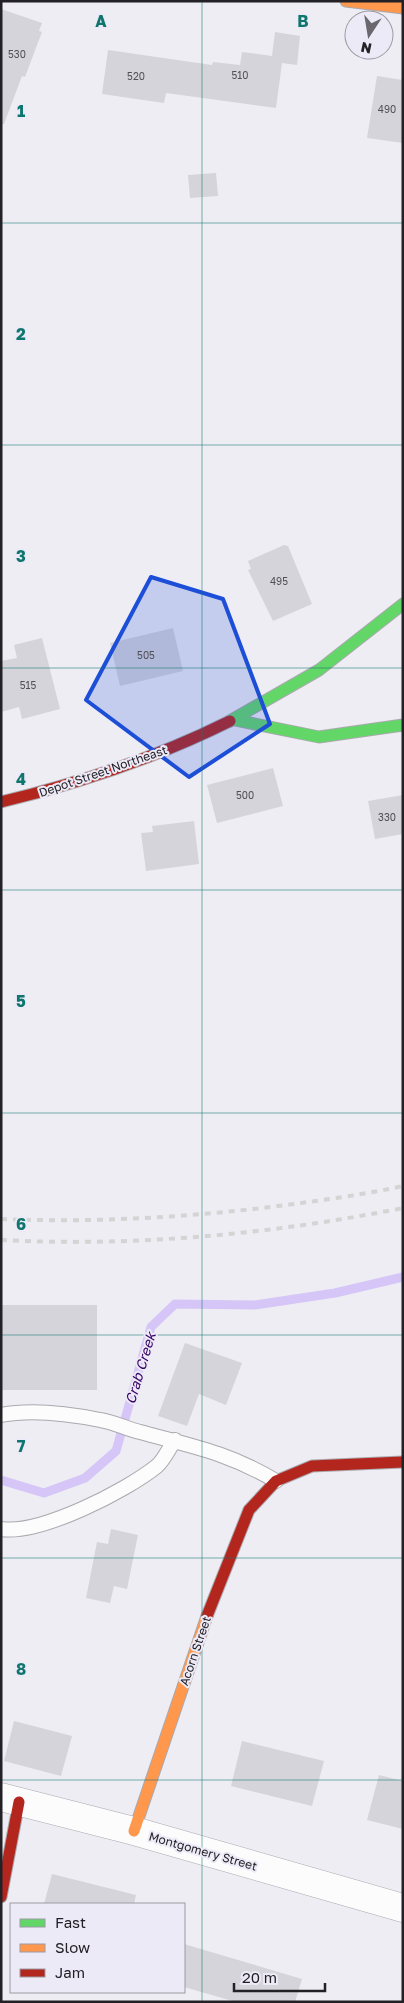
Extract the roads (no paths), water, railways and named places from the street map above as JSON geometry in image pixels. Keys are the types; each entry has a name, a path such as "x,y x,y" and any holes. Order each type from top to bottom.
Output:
{"street":[{"path":"346,1 403,8"},
{"name":"Depot Street Northeast","path":"1,802 41,793 147,758 235,720 319,670 403,604"},
{"path":"235,720 320,737 403,725"},
{"path":"276,1481 312,1466 403,1462"},
{"name":"Acorn Street","path":"134,1831 214,1594 249,1510 276,1481"},
{"path":"1,1897 10,1800"},
{"name":"Montgomery Street","path":"10,1800 134,1831 403,1908"}],"lane":[{"path":"1,1415 53,1414 101,1420 139,1432 211,1450 249,1464 276,1481"},
{"path":"1,1529 11,1531 56,1519 92,1506 159,1465 174,1440"}],"waterway":[{"name":"Crab Creek","path":"1,1480 44,1493 85,1478 116,1451 151,1327 175,1304 255,1305 335,1293 403,1277"}],"railway":[{"path":"1,1219 74,1220 184,1216 294,1204 403,1186"},
{"path":"1,1240 51,1242 153,1240 304,1225 403,1208"}]}
